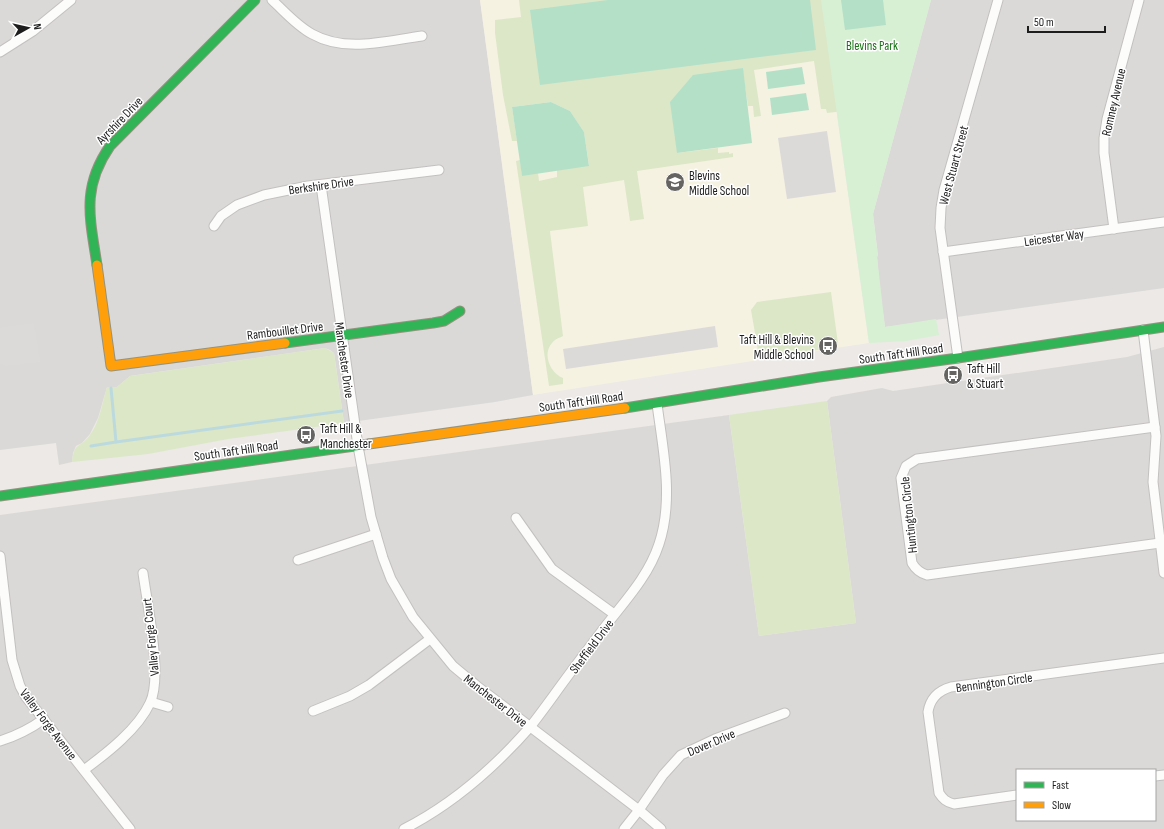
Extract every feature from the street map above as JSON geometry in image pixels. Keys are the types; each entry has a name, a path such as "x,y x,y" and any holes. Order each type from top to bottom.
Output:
{"main road":[{"name":"Ayrshire Drive","path":"111,366 90,214 91,186 100,159 110,146 255,0"},
{"name":"Rambouillet Drive","path":"111,366 434,324 460,311"},
{"name":"South Taft Hill Road","path":"0,496 657,404 819,377 1164,327"}],"street":[{"path":"0,52 33,31 71,0"},
{"path":"272,0 311,34 337,43 358,45 422,36"},
{"name":"West Stuart Street","path":"958,358 940,228 941,208 944,190 998,0"},
{"name":"Romney Avenue","path":"1114,229 1104,153 1104,138 1107,119 1139,0"},
{"name":"Berkshire Drive","path":"214,226 221,216 237,205 281,191 439,170"},
{"name":"Manchester Drive","path":"321,185 358,446 371,517 391,580 413,617 453,666 639,810 661,829"},
{"name":"Leicester Way","path":"943,252 1164,222"},
{"path":"1143,330 1156,436 1153,482 1164,573"},
{"name":"Sheffield Drive","path":"404,829 438,810 486,773 530,726 635,588 651,564 659,544 665,520 666,492 657,404"},
{"name":"Huntington Circle","path":"1155,427 917,459 906,466 901,478 912,563 916,569 927,575 1160,543"},
{"path":"516,518 552,569 614,614"},
{"path":"298,560 376,534"},
{"name":"Valley Forge Avenue","path":"0,556 12,660 20,686 26,697 130,829"},
{"name":"Valley Forge Court","path":"84,770 108,752 135,726 151,702 155,680 154,649 143,573"},
{"path":"313,711 350,696 369,685 430,639"},
{"name":"Bennington Circle","path":"1016,795 954,804 947,802 942,798 939,793 928,712 933,698 939,692 951,687 1164,658"},
{"path":"151,702 168,707"},
{"name":"Dover Drive","path":"624,829 663,775 680,755 715,739 785,714"},
{"path":"0,741 16,736 44,719"}],"shaded area":[{"path":"0,0 480,0 533,395 495,402 344,423 334,353 325,348 130,376 117,387 107,387 98,418 90,434 82,443 76,446 73,453 72,462 59,465 56,443 0,450"},
{"name":"Blevins Middle School","path":"480,0 821,0 869,343 533,395"},
{"path":"931,0 1164,0 1164,288 885,327 880,292 878,256 873,214"},
{"path":"827,131 836,192 787,199 778,138"},
{"path":"34,323 40,362 6,366 0,364 0,328"},
{"path":"715,326 718,347 566,369 563,349"},
{"path":"1164,347 1164,829 0,829 0,515 729,415 759,636 856,623 827,401 831,397 882,388 893,391 1127,357"}],"green space":[{"path":"519,0 826,0 844,111 827,113 826,109 821,109 814,61 754,70 761,116 754,117 753,106 748,106 742,68 677,153 718,148 718,153 733,153 733,157 637,171 644,219 630,221 624,180 583,187 588,226 550,231 563,336 552,343 549,347 548,358 554,372 563,378 563,384 549,386 516,161 520,160 522,175 538,173 539,181 557,177 557,170 589,165 584,132 570,111 551,102 512,107 517,141 512,141 503,95 495,33 495,20 521,17"},
{"path":"608,0 810,0 816,50 540,85 530,10"},
{"name":"Blevins Park","path":"821,0 931,0 873,214 885,327 936,319 939,335 906,341 869,343"},
{"path":"841,0 883,0 886,25 845,30"},
{"path":"802,67 805,84 768,89 766,72"},
{"path":"743,68 752,143 677,153 670,102 693,75"},
{"path":"806,93 809,110 772,115 770,98"},
{"path":"551,102 570,111 584,132 589,166 522,176 512,107"},
{"path":"831,292 838,347 764,358 759,356 751,310 757,302"},
{"path":"325,348 334,353 344,423 228,439 148,454 72,462 74,451 90,435 96,424 107,387 117,387 130,376"},
{"path":"827,401 856,623 759,636 729,415"}],"waterway":[{"path":"91,446 116,442 111,388"},
{"path":"116,442 342,411"}],"traffic: fast":[{"path":"97,265 90,218 90,204 91,190 101,161 110,146 255,0"},
{"path":"285,343 444,321 460,311"},
{"path":"625,408 819,377 1164,327"},
{"path":"0,496 369,444"}],"traffic: slow":[{"path":"97,265 111,366 285,343"},
{"path":"369,444 625,408"}],"place":[{"name":"Blevins Middle School","path":"675,182"},
{"name":"Taft Hill & Blevins Middle School","path":"828,346"},
{"name":"Taft Hill & Stuart","path":"953,375"},
{"name":"Taft Hill & Manchester","path":"306,435"}]}
